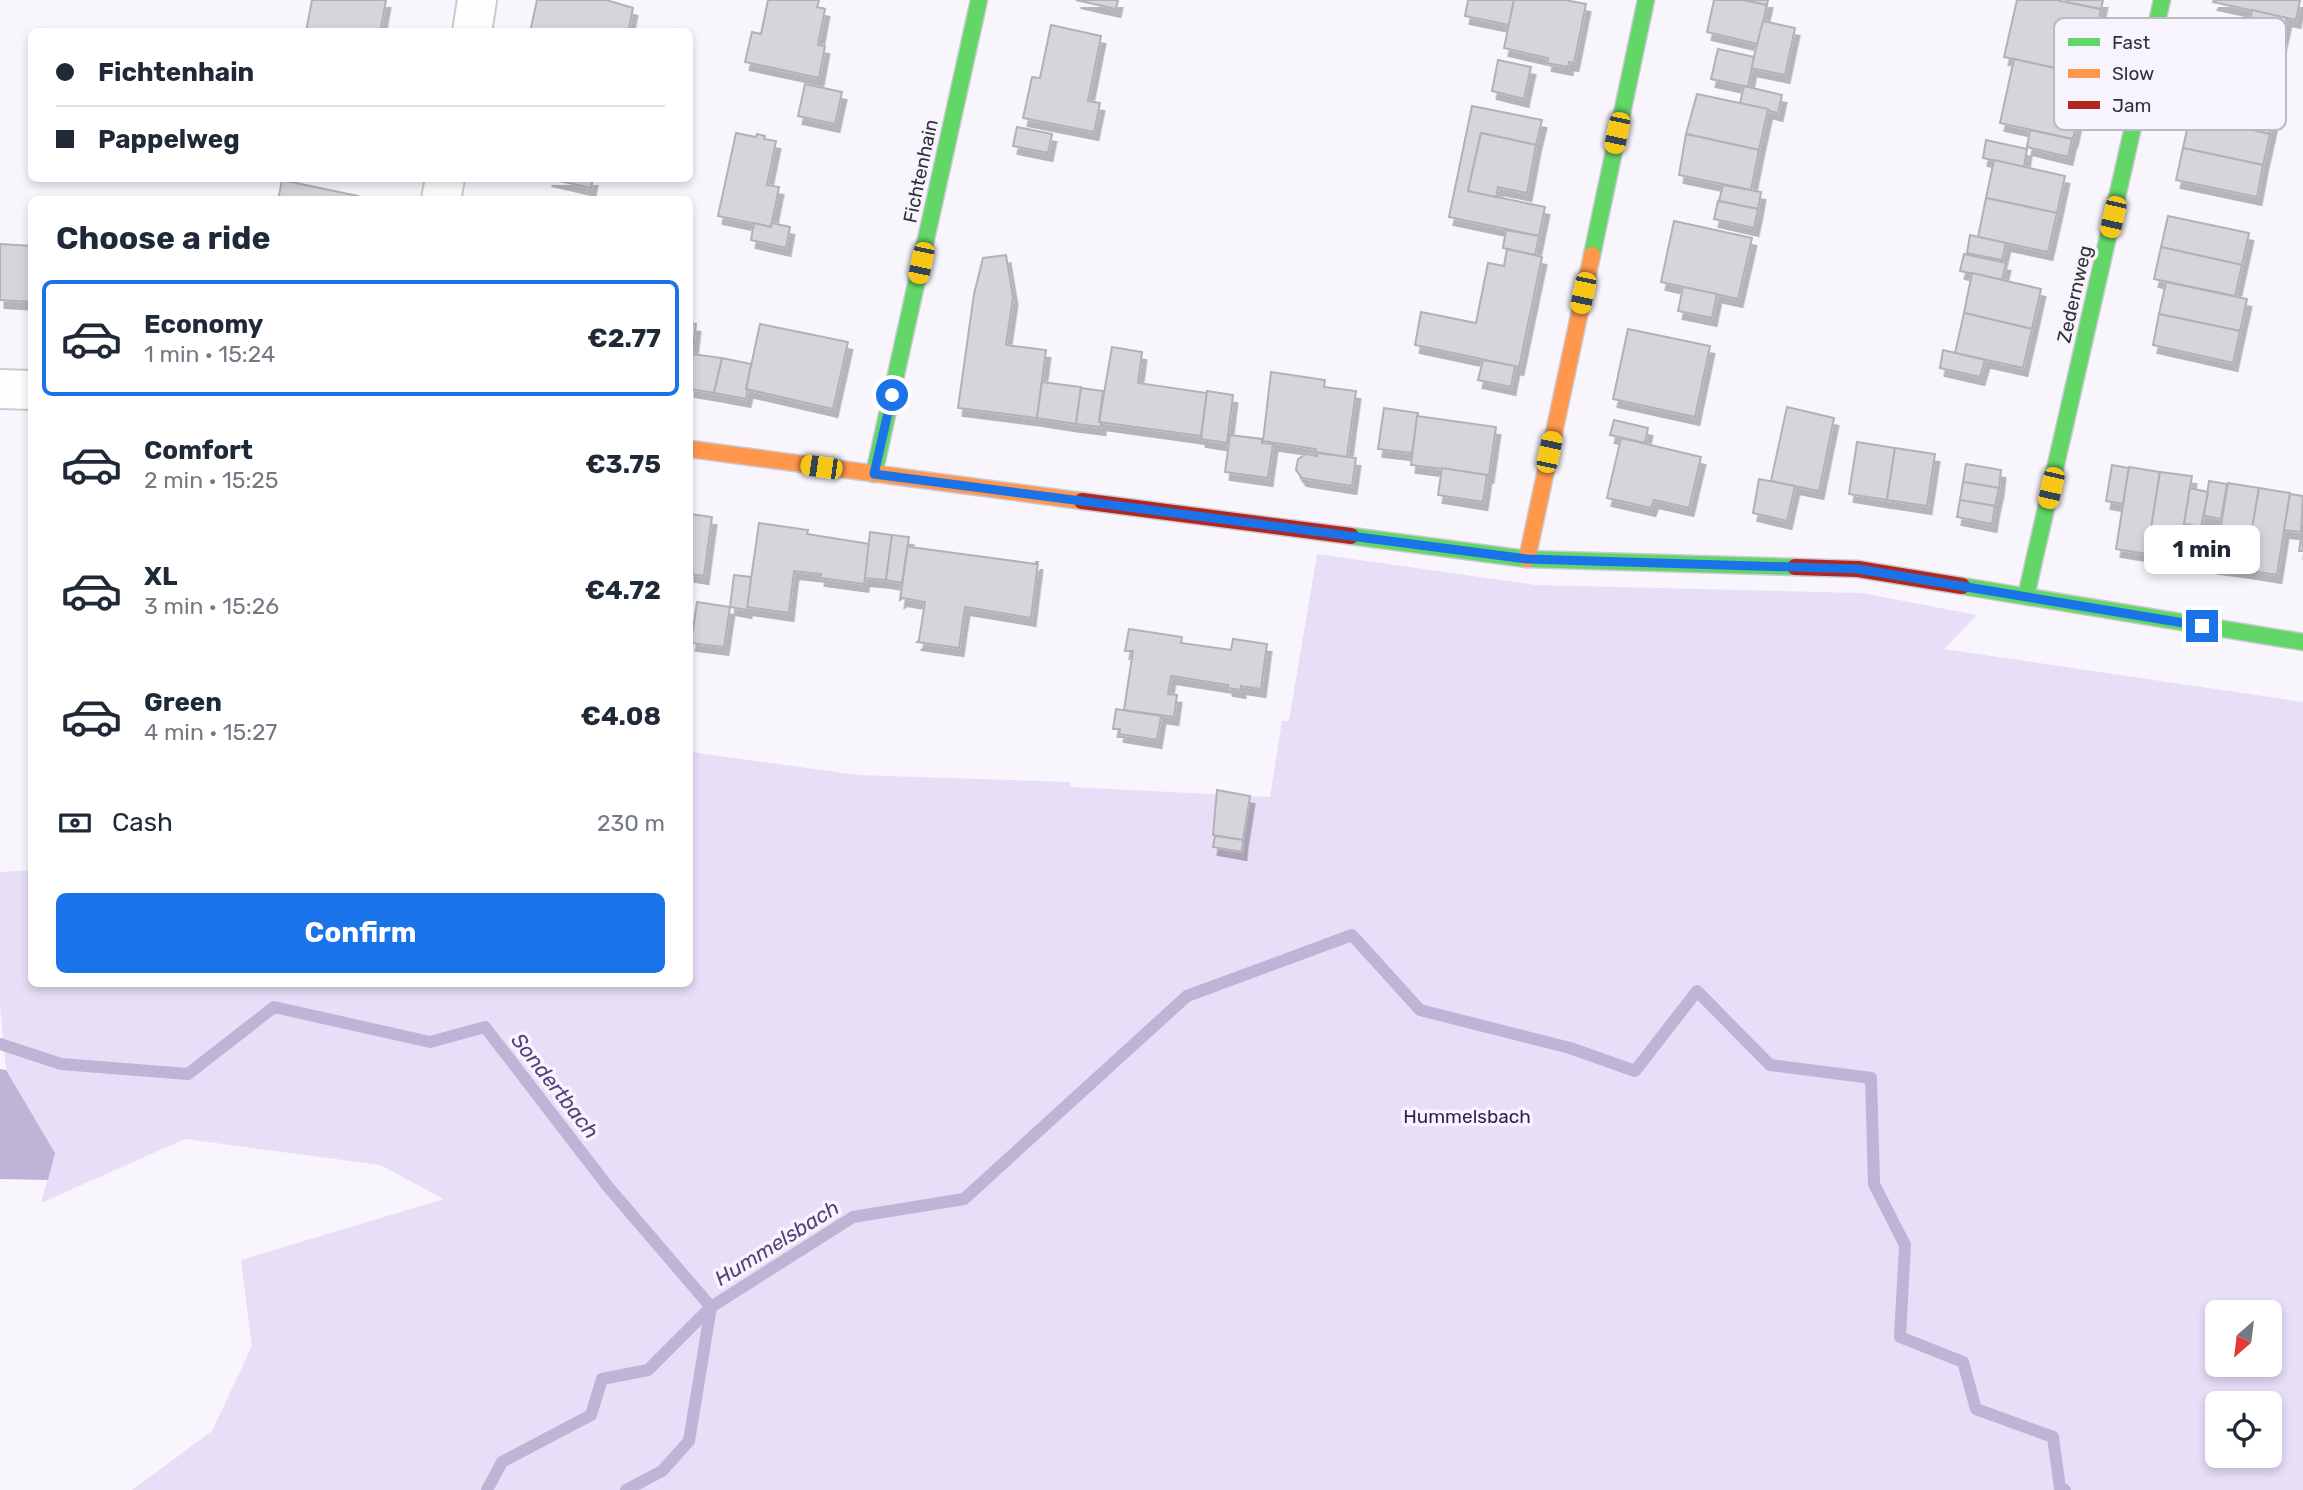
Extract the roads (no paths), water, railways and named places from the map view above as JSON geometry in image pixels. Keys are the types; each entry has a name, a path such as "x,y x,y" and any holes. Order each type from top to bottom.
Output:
{"street":[{"path":"473,28 477,0"},
{"name":"Fichtenhain","path":"874,474 979,0"},
{"path":"1527,559 1646,0"},
{"name":"Zedernweg","path":"2158,18 2162,0"},
{"name":"Zedernweg","path":"2026,596 2132,130"},
{"path":"0,388 28,390"},
{"path":"693,449 1527,559 1858,569 2303,642"}],"waterway":[{"name":"Hummelsbach","path":"487,1490 502,1462 591,1415 602,1379 648,1370 711,1307 853,1217 964,1199 1187,996 1352,935 1420,1010 1570,1048 1635,1071 1697,991 1770,1065 1871,1078 1874,1184 1905,1245 1900,1337 1963,1362 1976,1409 2053,1437 2060,1488 2065,1490"},
{"name":"Sondertbach","path":"0,1044 61,1064 188,1074 274,1007 430,1042 485,1027 609,1188 711,1307 689,1441 662,1471 626,1490"}]}
